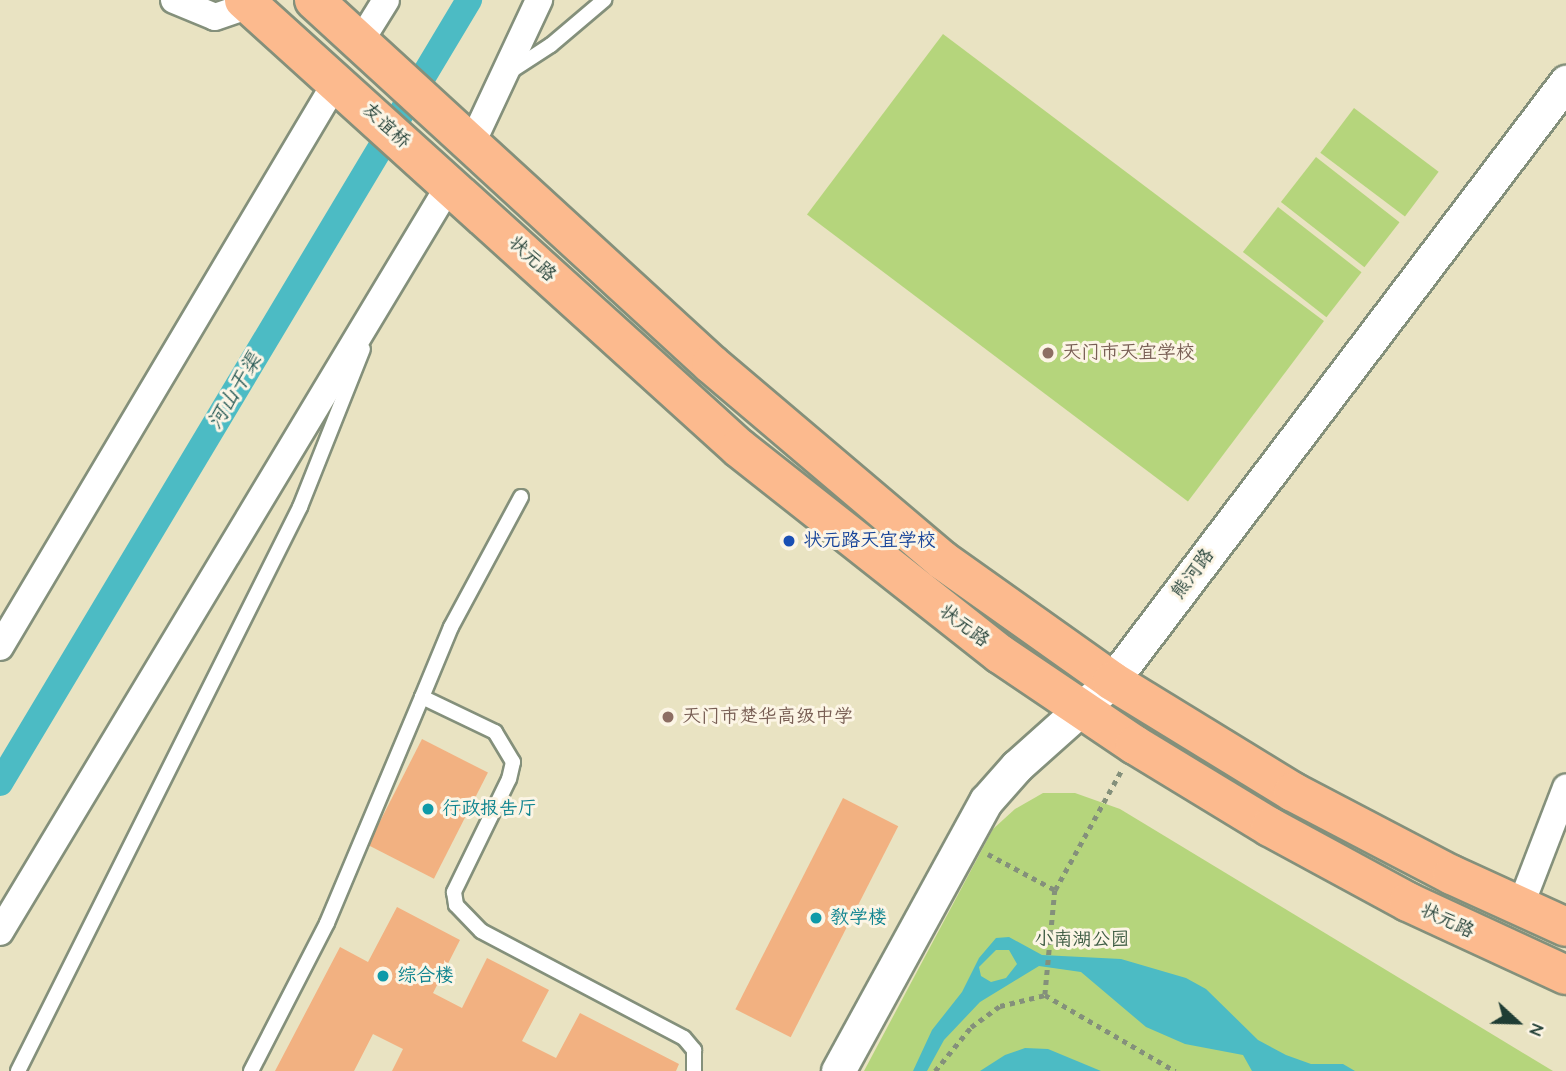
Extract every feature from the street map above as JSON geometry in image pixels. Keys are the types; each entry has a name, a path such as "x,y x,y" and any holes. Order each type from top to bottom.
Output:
{"main road":[{"path":"314,0 467,136 711,364 870,503 942,560 1112,681 1293,792 1520,907 1566,927"},
{"path":"247,3 336,82"},
{"name":"友谊桥","path":"336,82 443,177"},
{"name":"状元路","path":"443,177 739,448 910,585 1082,709 1135,745 1332,862 1566,975"}],"street":[{"path":"174,0 215,17 247,3"},
{"path":"363,44 386,0"},
{"path":"467,136 540,0"},
{"path":"0,647 336,82"},
{"name":"熊河路","path":"838,1071 962,839 986,801 1017,766 1112,681 1566,82"},
{"path":"0,932 388,286 443,177"},
{"path":"1520,907 1566,788"}],"lane":[{"path":"499,79 551,45 604,0"},
{"path":"18,1071 300,507 388,286"},
{"path":"251,1071 327,923 451,627 521,497"},
{"path":"422,697 495,732 508,747 513,761 509,779 454,892 466,919 684,1038 694,1050 694,1071"}],"path":[{"path":"1045,995 1047,942 1055,890 1135,745"},
{"path":"962,839 1055,890"},
{"path":"935,1071 971,1027 1000,1006 1045,995 1175,1071"}],"green space":[{"path":"943,34 1324,321 1188,502 807,214"},
{"path":"1354,108 1439,172 1405,217 1320,153"},
{"path":"1316,157 1400,222 1364,267 1281,202"},
{"path":"1278,207 1362,272 1326,317 1243,252"},
{"name":"小南湖公园","path":"1043,793 1075,793 1120,809 1553,1071 864,1071 993,829 1015,809"}],"water":[{"path":"1009,937 1042,955 1121,959 1186,978 1206,989 1258,1040 1286,1055 1311,1064 1343,1064 1355,1071 1252,1071 1243,1055 1185,1044 1146,1027 1081,972 1039,966 980,1002 944,1040 927,1071 913,1071 932,1030 962,992 979,958 996,938","holes":["996,950 1009,950 1017,964 1006,978 991,982 981,976 979,967"]},
{"path":"1025,1048 1048,1049 1101,1071 980,1071 1005,1055"}],"building":[{"name":"行政报告厅","path":"422,739 488,773 434,879 368,845"},
{"name":"教学楼","path":"843,798 898,826 791,1037 735,1009"},
{"name":"综合楼","path":"397,907 460,940 433,993 462,1008 487,958 549,990 522,1041 556,1058 580,1013 679,1064 676,1071 392,1071 403,1049 373,1034 354,1071 275,1071 340,947 368,962"}],"waterway":[{"name":"河山干渠","path":"0,783 469,0"}],"place":[{"name":"天门市天宜学校","path":"1048,353"},
{"name":"状元路天宜学校","path":"789,541"},
{"name":"天门市楚华高级中学","path":"668,717"},
{"name":"行政报告厅","path":"428,809"},
{"name":"教学楼","path":"816,918"},
{"name":"综合楼","path":"383,976"}]}
